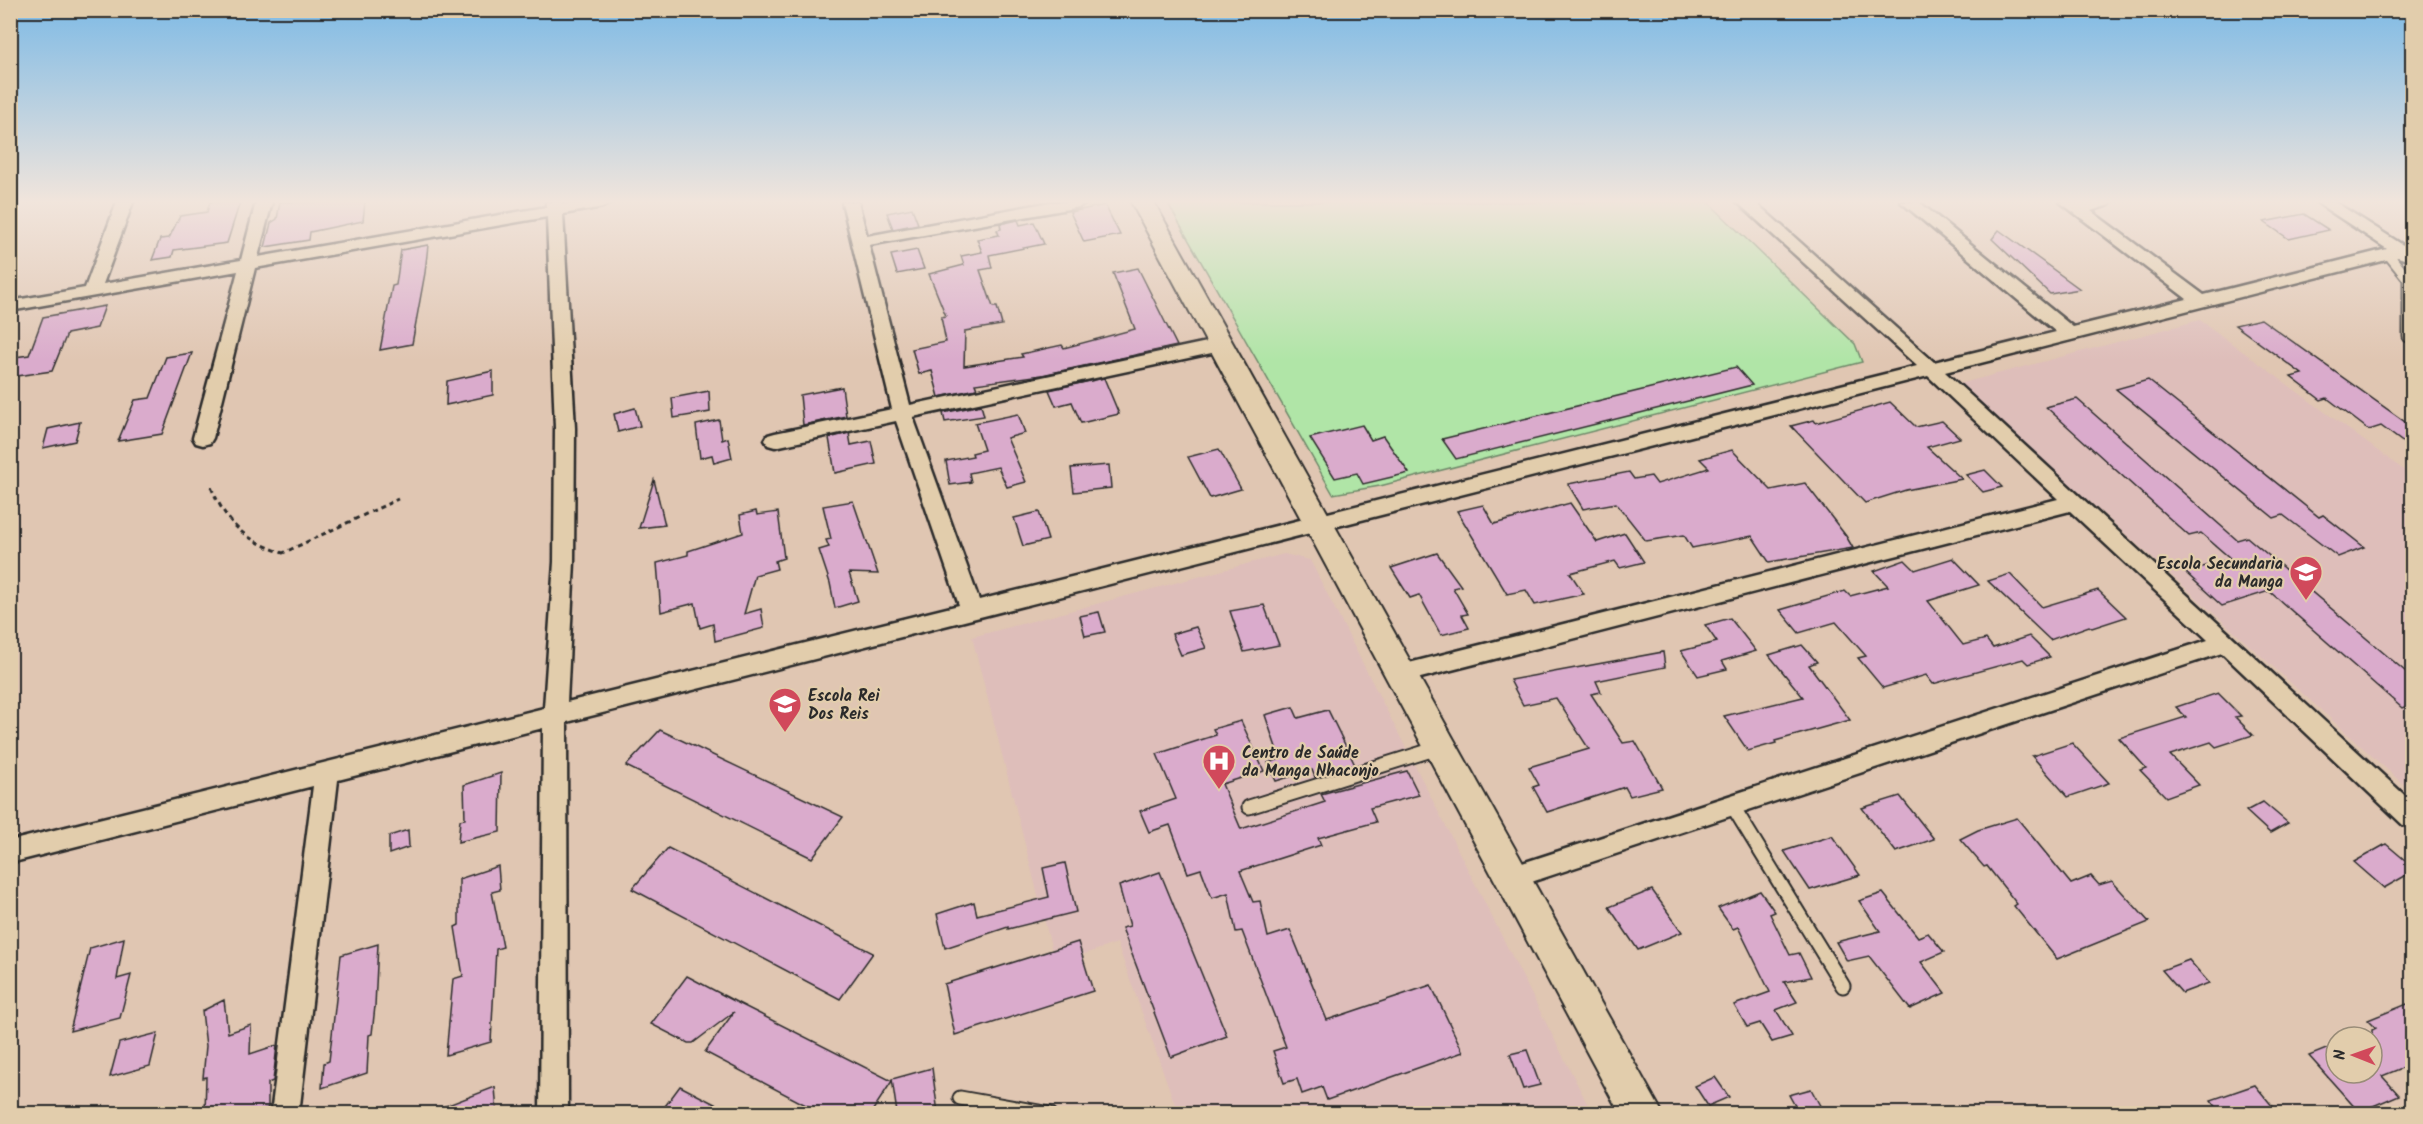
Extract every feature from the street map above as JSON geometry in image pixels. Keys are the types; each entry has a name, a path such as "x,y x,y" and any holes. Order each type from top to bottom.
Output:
{"street":[{"path":"92,292 106,254"},
{"path":"203,438 251,254"},
{"path":"10,306 300,254"},
{"path":"554,1113 555,715 564,562 565,428 556,254"},
{"path":"863,254 902,412 972,610"},
{"path":"1171,254 1643,1113"},
{"path":"1803,254 1932,370 2412,817"},
{"path":"1973,254 2070,334"},
{"path":"2138,254 2201,301"},
{"path":"10,852 2393,254"},
{"path":"775,440 1221,345"},
{"path":"1401,674 2073,503"},
{"path":"1513,877 2227,643"},
{"path":"285,1113 327,773"}],"lane":[{"path":"2403,254 2408,279 2408,337"},
{"path":"1249,807 1441,747"},
{"path":"1732,805 1843,986"},
{"path":"960,1098 1050,1113"}],"path":[{"path":"211,487 219,509 236,531 283,553 398,499"}],"shaded area":[{"name":"Escola Secundaria da Manga","path":"2200,320 2412,476 2412,792 1959,384"},
{"name":"Centro de Saúde da Manga Nhaconjo","path":"1284,554 1310,560 1592,1113 1178,1113 1117,943 1082,955 1078,942 1052,950 972,637"}],"green space":[{"path":"1197,254 1762,254 1855,344 1862,362 1380,486 1333,494"}],"building":[{"path":"154,254 173,254 172,257 152,260"},
{"path":"400,254 427,254 412,344 380,350 392,286 396,285"},
{"path":"919,254 924,269 897,274 891,255"},
{"path":"992,254 989,255 992,268 980,270 993,307 997,307 1002,325 965,331 964,366 1023,357 1021,354 1062,345 1064,348 1135,329 1113,273 1138,268 1177,346 1042,375 975,384 977,389 939,397 932,371 919,374 912,349 946,342 941,317 946,316 929,274 964,265 961,256"},
{"path":"2008,254 2033,254 2080,289 2050,294"},
{"path":"105,306 97,328 67,334 52,371 10,377 10,367 15,357 29,355 43,317"},
{"path":"2261,319 2412,427 2412,449 2381,426 2369,430 2327,398 2321,400 2291,377 2302,374 2235,325"},
{"path":"192,353 162,434 118,441 135,400 150,398 166,357"},
{"path":"1736,367 1752,385 1456,459 1442,439"},
{"path":"493,371 493,395 446,405 447,381"},
{"path":"1104,378 1119,414 1081,423 1072,402 1056,406 1049,390"},
{"path":"2148,380 2319,517 2323,515 2364,547 2338,557 2283,515 2274,518 2116,389"},
{"path":"842,387 846,416 803,425 800,395"},
{"path":"709,391 710,412 674,418 672,398"},
{"path":"2077,399 2237,540 2247,537 2412,677 2412,704 2402,708 2269,591 2222,606 2185,572 2231,559 2201,533 2189,536 2046,407"},
{"path":"1890,402 1916,427 1942,421 1960,438 1927,447 1962,479 1906,490 1865,503 1791,426 1814,420 1816,423"},
{"path":"981,405 984,416 945,422 943,413"},
{"path":"635,408 640,426 618,432 614,414"},
{"path":"1018,414 1025,433 1007,438 1026,482 1007,487 998,467 969,473 971,482 950,485 946,461 973,456 972,453 984,450 975,423"},
{"path":"719,420 722,440 728,438 732,458 714,463 712,455 700,458 696,425"},
{"path":"80,422 75,441 43,448 48,429"},
{"path":"1362,425 1371,440 1383,436 1409,473 1363,484 1357,473 1335,478 1310,438"},
{"path":"849,433 851,445 871,441 876,464 835,473 829,438"},
{"path":"1219,449 1241,489 1210,498 1188,457"},
{"path":"1732,450 1771,490 1805,483 1853,548 1769,562 1752,536 1692,548 1684,535 1646,541 1616,503 1583,509 1568,484 1629,472 1634,479 1651,476 1657,484 1709,468 1700,459"},
{"path":"1109,465 1111,488 1074,492 1071,468"},
{"path":"1985,470 2002,487 1983,492 1966,475"},
{"path":"654,480 665,525 639,528"},
{"path":"853,501 878,574 849,573 858,601 835,608 830,583 819,550 829,547 826,540 831,539 823,506"},
{"path":"1570,503 1597,542 1625,533 1644,562 1620,568 1615,561 1570,573 1584,594 1535,605 1526,590 1507,594 1457,511 1483,505 1494,524"},
{"path":"756,511 757,515 778,512 784,558 775,561 777,569 755,575 744,614 761,609 764,628 715,641 713,624 700,628 695,603 661,612 657,563 688,555 688,551 743,533 740,515"},
{"path":"1039,512 1048,540 1023,546 1014,518"},
{"path":"1437,553 1461,586 1453,588 1468,614 1462,615 1469,628 1441,635 1419,595 1410,598 1391,568"},
{"path":"1953,558 1979,585 1928,601 1963,645 1986,639 1993,648 2029,636 2050,657 2028,664 2023,659 1933,684 1926,675 1883,688 1858,658 1866,656 1836,622 1799,633 1780,610 1845,591 1850,596 1888,586 1874,571 1905,560 1915,570"},
{"path":"2010,574 2042,607 2098,590 2126,617 2092,628 2089,626 2050,640 1988,581"},
{"path":"1264,605 1279,645 1244,652 1230,611"},
{"path":"1099,612 1105,632 1085,636 1080,616"},
{"path":"1730,618 1756,651 1722,661 1727,669 1698,676 1681,651 1717,642 1705,625"},
{"path":"1196,627 1206,648 1181,655 1172,634"},
{"path":"1802,645 1817,662 1809,665 1850,720 1748,751 1724,716 1803,697 1769,655"},
{"path":"1663,652 1665,667 1596,681 1601,692 1591,694 1623,743 1635,741 1662,788 1630,796 1625,787 1547,812 1533,787 1539,785 1529,767 1589,749 1556,698 1523,705 1510,680"},
{"path":"2218,693 2241,716 2235,717 2253,735 2216,747 2211,742 2170,755 2199,785 2166,797 2140,770 2146,768 2119,738 2186,717 2176,707"},
{"path":"1293,707 1298,718 1328,710 1355,765 1315,777 1312,770 1276,781 1268,763 1280,759 1265,715"},
{"path":"1241,721 1264,771 1222,784 1241,829 1325,802 1321,794 1407,771 1419,795 1370,808 1376,822 1318,838 1321,845 1240,871 1253,902 1260,901 1268,937 1290,930 1327,1020 1431,985 1463,1052 1327,1100 1322,1087 1302,1094 1297,1079 1284,1083 1273,1051 1286,1047 1242,931 1236,932 1228,893 1212,898 1201,869 1188,873 1170,825 1149,832 1140,811 1176,799 1157,754 1216,735 1213,729"},
{"path":"660,730 843,817 812,858 626,766"},
{"path":"2072,743 2109,783 2068,797 2032,756"},
{"path":"501,773 500,832 458,842 460,820 465,819 464,785"},
{"path":"1900,796 1934,839 1896,852 1862,808"},
{"path":"2263,802 2288,823 2270,833 2246,811"},
{"path":"2017,818 2071,884 2091,876 2099,885 2112,881 2149,922 2057,959 2014,906 2017,904 1987,866 1984,867 1960,839 1978,830"},
{"path":"408,830 409,847 389,854 389,836"},
{"path":"1832,836 1860,875 1810,890 1784,851"},
{"path":"2386,844 2412,866 2412,872 2384,888 2354,862"},
{"path":"668,848 873,953 840,999 632,889"},
{"path":"1065,863 1076,912 1008,929 1008,927 945,948 937,914 974,902 977,915 1049,897 1043,868"},
{"path":"498,866 500,890 492,892 503,947 496,949 491,1042 446,1055 453,979 463,976 455,927 459,925 459,879"},
{"path":"1160,872 1227,1036 1171,1057 1122,928 1130,926 1119,886"},
{"path":"1652,890 1682,932 1638,950 1609,907"},
{"path":"1760,891 1775,912 1770,914 1790,955 1799,953 1811,977 1784,982 1797,1002 1776,1010 1792,1036 1772,1042 1760,1023 1747,1027 1734,1005 1770,992 1738,927 1733,929 1718,908"},
{"path":"1883,893 1918,937 1928,933 1944,952 1921,962 1945,993 1910,1009 1869,956 1847,961 1836,942 1880,931 1859,901"},
{"path":"124,938 117,979 131,975 120,1018 70,1031 90,948"},
{"path":"1078,942 1093,991 955,1035 944,984"},
{"path":"378,944 375,1006 372,1034 369,1035 367,1073 322,1088 324,1063 329,1061 341,955"},
{"path":"2189,960 2209,983 2182,993 2162,970"},
{"path":"687,976 892,1081 871,1113 821,1113 705,1052 734,1012 693,1043 688,1043 651,1024"},
{"path":"224,1000 228,1033 251,1025 250,1054 277,1045 273,1081 268,1083 268,1108 253,1113 205,1113 206,1077 203,1078 206,1046 202,1011"},
{"path":"2412,1002 2412,1064 2384,1075 2384,1025 2373,1025 2368,1020"},
{"path":"158,1033 150,1066 110,1077 119,1043"},
{"path":"1527,1050 1540,1085 1523,1089 1510,1054"},
{"path":"2324,1050 2324,1073 2309,1056"},
{"path":"932,1068 938,1113 897,1113 892,1079"},
{"path":"1715,1077 1729,1097 1708,1106 1695,1086"},
{"path":"2384,1078 2399,1095 2359,1112 2335,1085 2384,1085"},
{"path":"2255,1085 2278,1113 2221,1113 2211,1100"},
{"path":"680,1086 732,1113 660,1113"},
{"path":"495,1087 497,1113 430,1113 430,1112"},
{"path":"1811,1089 1824,1113 1799,1113 1789,1095"}],"place":[{"name":"Escola Secundaria da Manga","path":"2306,601"},
{"name":"Escola Rei Dos Reis","path":"785,733"},
{"name":"Centro de Saúde da Manga Nhaconjo","path":"1219,790"}]}
